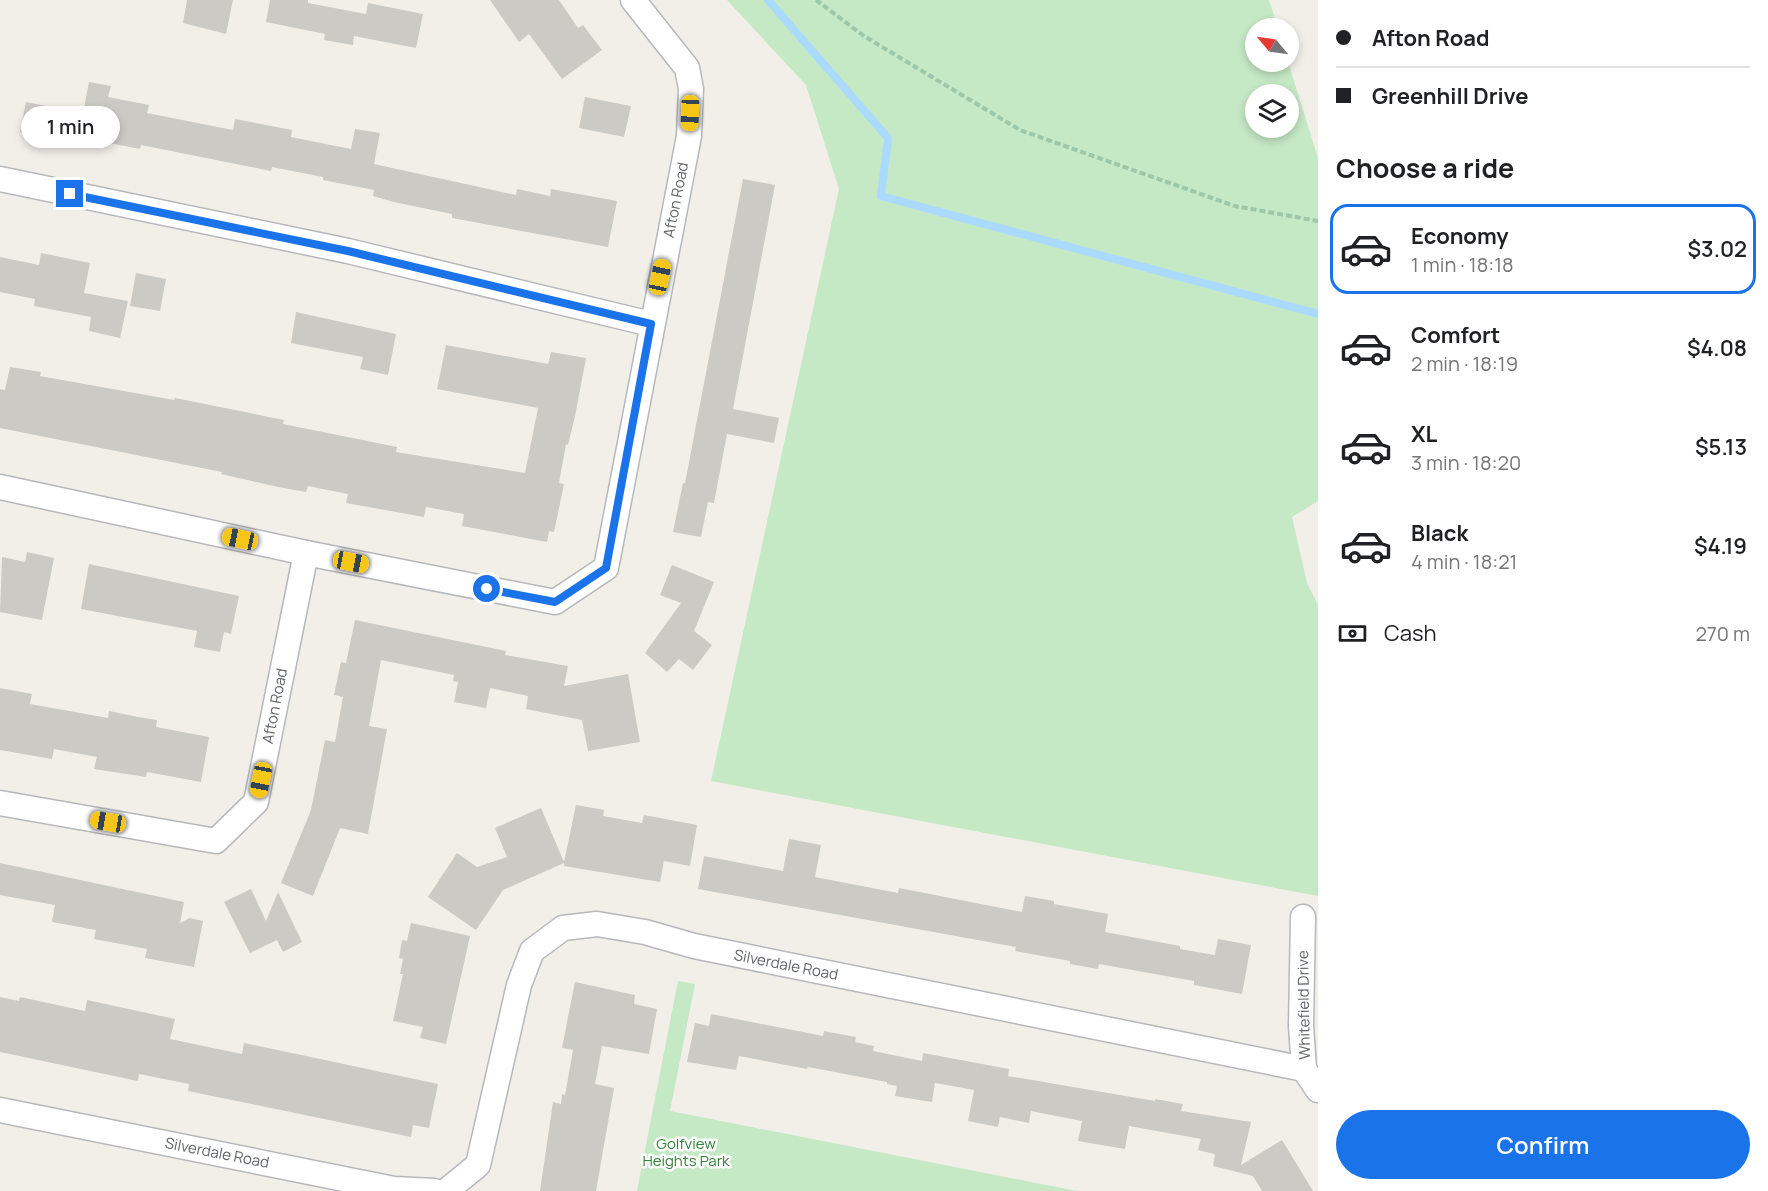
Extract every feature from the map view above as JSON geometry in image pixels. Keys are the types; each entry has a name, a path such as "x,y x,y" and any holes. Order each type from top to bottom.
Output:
{"street":[{"name":"Afton Road","path":"0,487 306,553 555,602 606,568 651,324 689,136 690,89 687,68 633,0"},
{"path":"0,179 360,254 651,324"},
{"name":"Afton Road","path":"0,802 216,841 256,802 306,553"},
{"name":"Whitefield Drive","path":"1304,917 1301,1026 1304,1069 1318,1090"},
{"name":"Silverdale Road","path":"446,1191 478,1165 519,985 532,951 563,928 597,924 645,932 694,946 1304,1069"},
{"name":"Silverdale Road","path":"0,1110 394,1189 434,1191"}],"path":[{"path":"816,0 864,36 1020,130 1235,206 1318,220"}],"green space":[{"path":"727,0 1269,0 1275,18 1245,18 1245,72 1291,72 1295,84 1245,84 1245,138 1299,138 1299,97 1318,158 1318,501 1292,517 1307,583 1318,605 1318,896 711,781 839,189 806,85"},
{"name":"Golfview Heights Park","path":"678,981 695,984 670,1111 1077,1191 637,1191"}],"building":[{"path":"187,0 233,0 226,34 183,23"},
{"path":"270,0 308,0 308,3 366,14 368,3 423,14 416,48 354,36 353,45 324,40 325,34 266,22"},
{"path":"490,0 559,0 578,28 583,25 602,50 562,79 529,34 519,42"},
{"path":"89,82 111,86 108,97 149,105 147,113 233,130 235,119 292,130 291,137 351,149 355,129 380,133 374,164 516,195 517,189 550,196 551,189 617,201 608,247 452,218 452,214 373,196 374,190 272,167 271,171 141,145 140,149 58,133 57,139 20,132 26,102 83,113"},
{"path":"585,97 631,106 624,137 579,128"},
{"path":"743,179 775,185 733,409 779,418 774,443 727,434 714,503 708,502 701,537 673,532 683,483 685,483"},
{"path":"41,253 90,263 84,293 128,301 120,338 89,331 91,317 34,306 35,299 0,292 0,257 39,265"},
{"path":"136,273 166,279 160,311 130,306"},
{"path":"296,312 396,334 388,375 360,369 363,357 291,343"},
{"path":"446,345 548,364 551,352 586,358 575,416 568,445 566,444 559,483 564,484 554,532 549,531 547,542 462,526 464,514 426,507 424,517 346,503 348,494 308,486 306,492 278,487 221,474 222,472 0,428 0,389 5,390 10,367 41,372 40,376 174,400 175,398 284,420 283,424 397,447 396,452 525,473 538,408 437,389"},
{"path":"27,552 54,558 42,620 0,612 2,557 25,562"},
{"path":"89,564 239,596 231,634 224,632 220,652 194,647 197,631 81,609"},
{"path":"672,565 714,582 694,631 712,645 693,670 679,659 667,672 645,653 681,603 660,595"},
{"path":"355,620 506,651 505,655 568,666 564,686 628,674 640,742 588,751 582,720 526,709 528,696 490,688 486,708 454,702 458,682 453,681 454,675 381,660 369,726 387,729 368,834 340,828 313,896 281,883 311,810 325,740 335,742 343,697 334,695 341,662 346,663"},
{"path":"0,688 32,694 30,704 108,718 109,711 157,720 156,727 209,737 201,782 147,772 146,777 94,769 97,757 54,749 52,759 0,750"},
{"path":"576,805 604,810 603,816 642,823 644,815 697,825 690,866 664,861 660,882 564,866 564,863 503,890 476,930 428,897 457,853 477,867 507,857 495,828 541,808 564,862"},
{"path":"789,839 821,845 815,877 898,893 899,888 1022,912 1025,896 1054,901 1054,904 1108,914 1105,932 1215,955 1218,939 1251,945 1242,994 1194,985 1194,981 1099,964 1098,969 1070,964 1070,961 1015,951 1016,947 698,889 704,856 783,871"},
{"path":"0,863 184,902 180,923 190,918 203,921 194,967 145,958 147,949 94,939 96,930 52,922 55,905 0,895"},
{"path":"251,889 266,921 278,892 302,942 283,952 277,940 250,953 224,902"},
{"path":"411,923 470,936 446,1044 420,1038 423,1027 393,1021 403,974 400,974 403,959 399,958 402,940 407,941"},
{"path":"575,982 635,995 634,1004 657,1009 649,1054 602,1046 595,1084 614,1088 596,1191 540,1191 553,1102 561,1104 562,1094 565,1095 573,1050 562,1048"},
{"path":"0,997 19,1001 20,997 85,1011 87,1000 175,1019 170,1039 242,1054 244,1043 438,1084 429,1128 413,1125 411,1137 188,1091 189,1084 139,1074 138,1081 0,1052"},
{"path":"711,1014 823,1036 824,1031 856,1037 855,1042 874,1046 873,1051 922,1061 923,1053 1009,1069 1008,1076 1183,1104 1181,1111 1251,1122 1241,1165 1282,1140 1313,1191 1262,1191 1253,1176 1213,1166 1215,1154 1198,1150 1201,1139 1129,1126 1125,1149 1078,1141 1082,1121 1031,1111 1029,1123 1000,1117 998,1127 968,1121 974,1090 935,1083 932,1102 895,1096 897,1086 887,1084 887,1082 808,1067 807,1069 739,1056 736,1070 687,1062 695,1023 709,1026"}],"waterway":[{"path":"768,0 888,138 881,196 1318,314"}],"route":[{"path":"70,194 348,251 651,324 606,568 555,602 487,589"}]}
